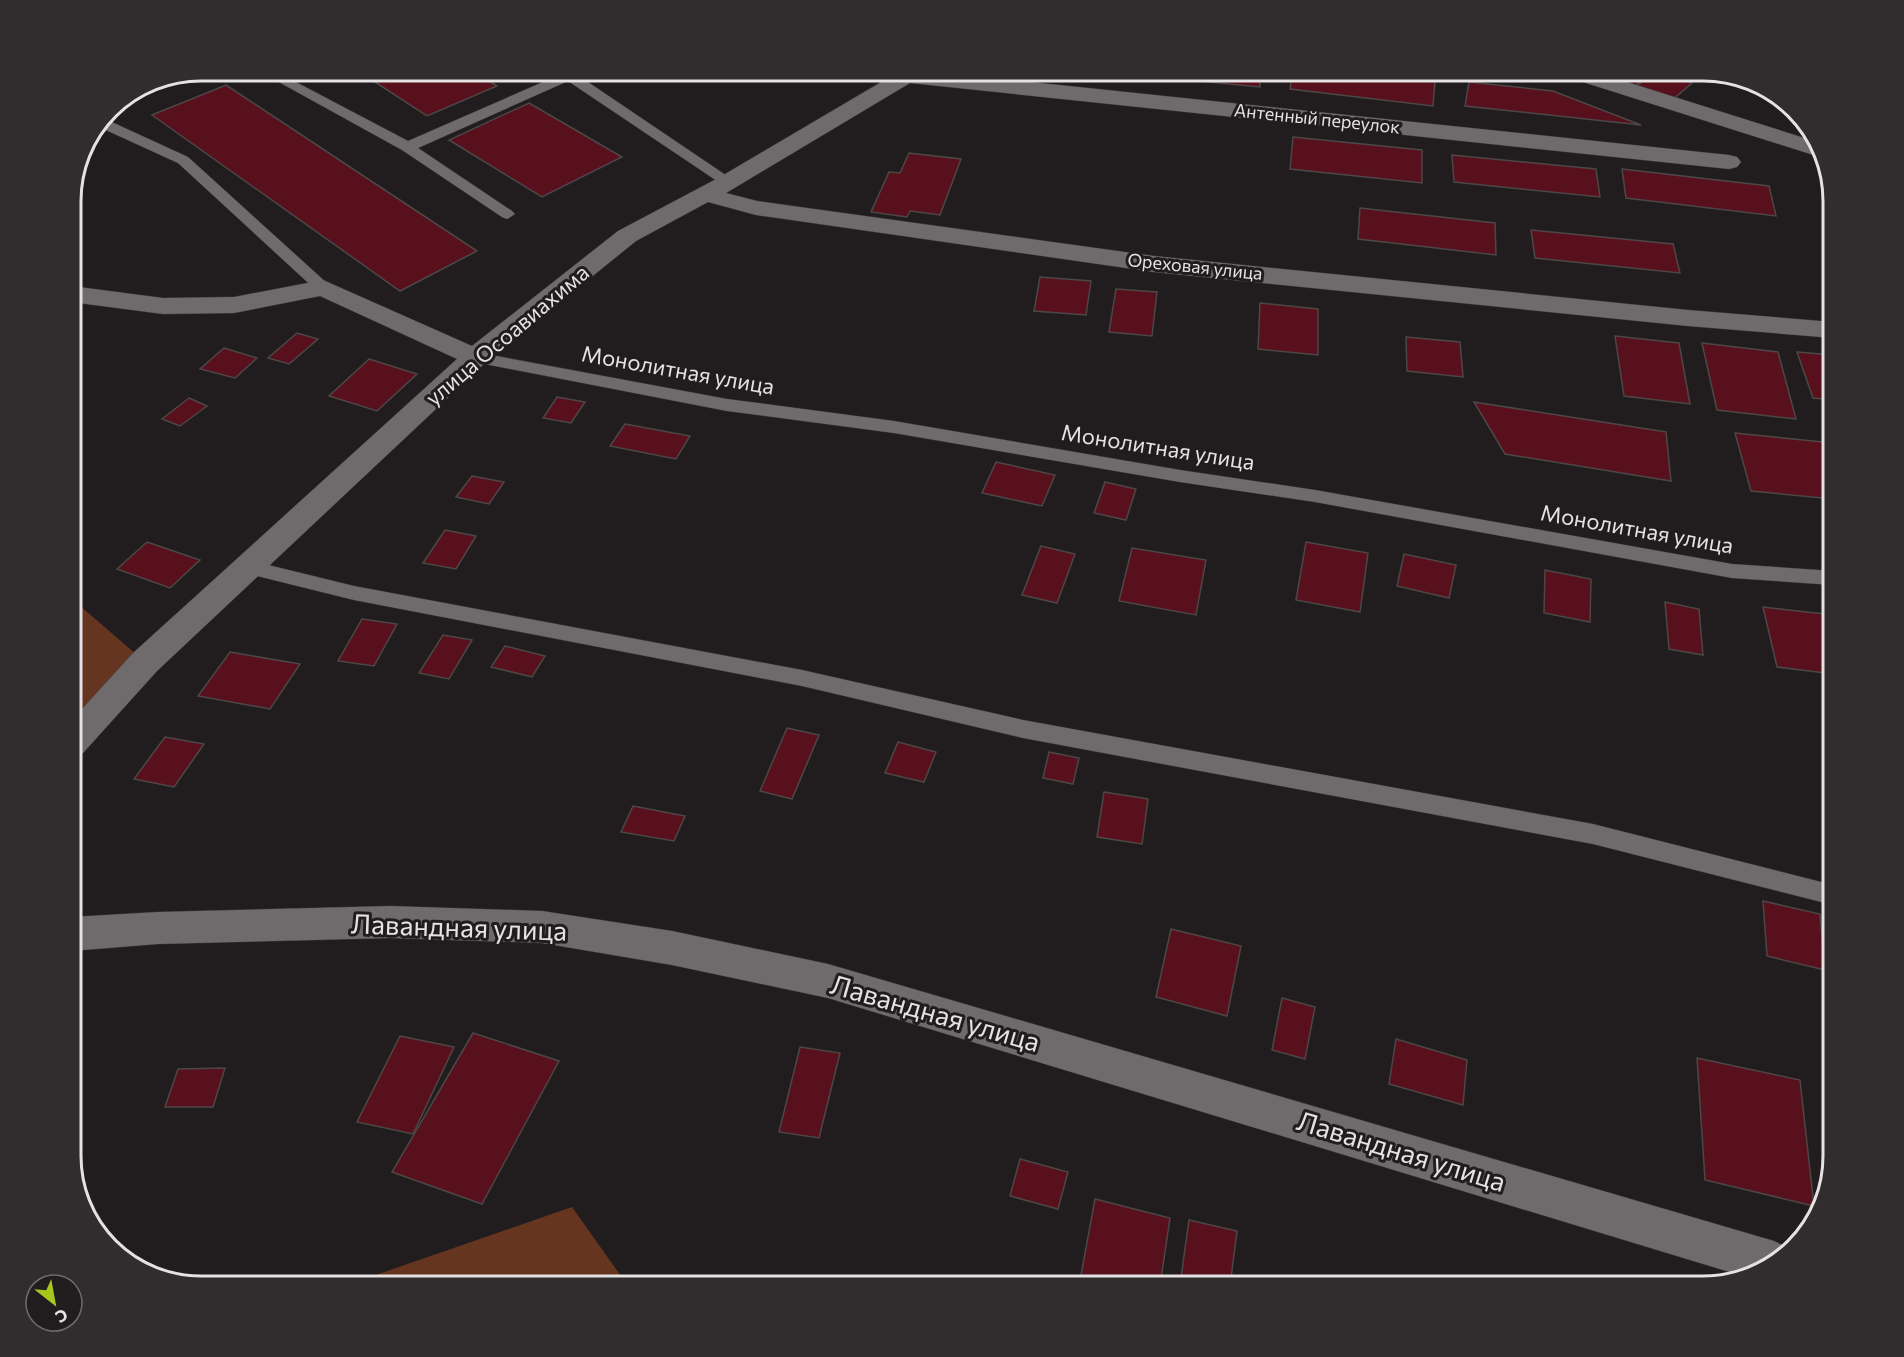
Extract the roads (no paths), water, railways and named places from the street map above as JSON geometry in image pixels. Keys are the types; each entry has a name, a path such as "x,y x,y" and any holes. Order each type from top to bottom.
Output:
{"street":[{"name":"улица Осоавиахима","path":"81,732 145,662 475,357 627,236 728,182 897,81"},
{"name":"Антенный переулок","path":"984,81 1729,162"},
{"path":"1606,81 1810,147"},
{"name":"Ореховая улица","path":"704,194 756,208 1154,264 1688,318 1823,329"},
{"path":"81,295 163,306 234,305 323,288 475,357"},
{"name":"Лавандная улица","path":"81,933 158,928 391,922 542,927 672,948 828,981 1763,1260"}],"lane":[{"path":"286,81 407,147 507,214"},
{"path":"407,147 551,81"},
{"path":"584,81 728,182"},
{"path":"108,126 183,160 323,288"},
{"name":"Монолитная улица","path":"475,357 727,405 894,427 1180,477 1315,496 1732,571 1823,577"},
{"path":"248,567 354,593 802,678 1023,729 1593,834 1823,892"}]}
